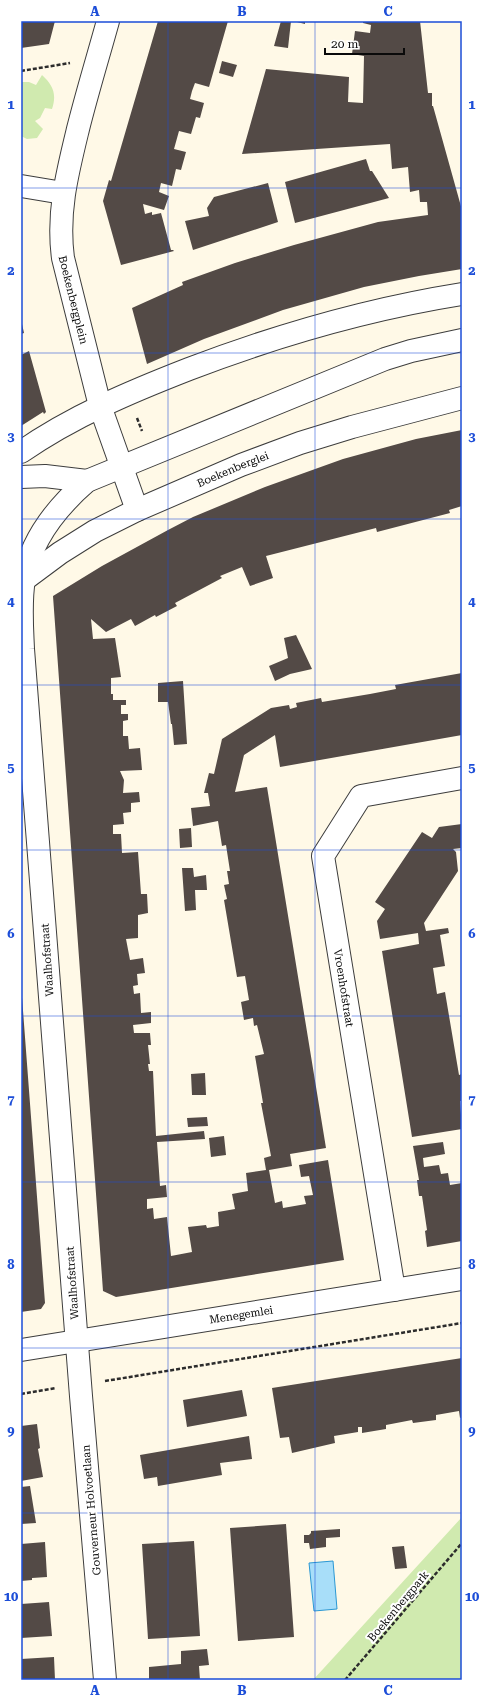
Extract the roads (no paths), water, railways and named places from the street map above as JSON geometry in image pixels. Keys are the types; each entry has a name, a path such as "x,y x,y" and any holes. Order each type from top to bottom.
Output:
{"street":[{"name":"Boekenbergplein","path":"108,21 89,88 64,194 60,219 63,258 100,406 137,510"},
{"path":"21,186 64,194"},
{"path":"21,452 42,438 100,406 142,387 215,359 315,325 362,313 462,294"},
{"path":"21,476 45,476 86,481 385,359 411,351 462,340"},
{"name":"Boekenberglei","path":"22,580 95,531 137,510 241,465 352,426 462,398"},
{"name":"Waalhofstraat","path":"76,1340 23,649 22,580 33,551 53,515 66,499 86,481"},
{"name":"Vroenhofstraat","path":"394,1290 323,856 361,796 462,778"},
{"name":"Menegemlei","path":"21,1350 462,1279"},
{"name":"Gouverneur Holvoetlaan","path":"76,1340 105,1680"}],"water":[{"path":"333,1561 337,1609 314,1611 309,1563"}]}
